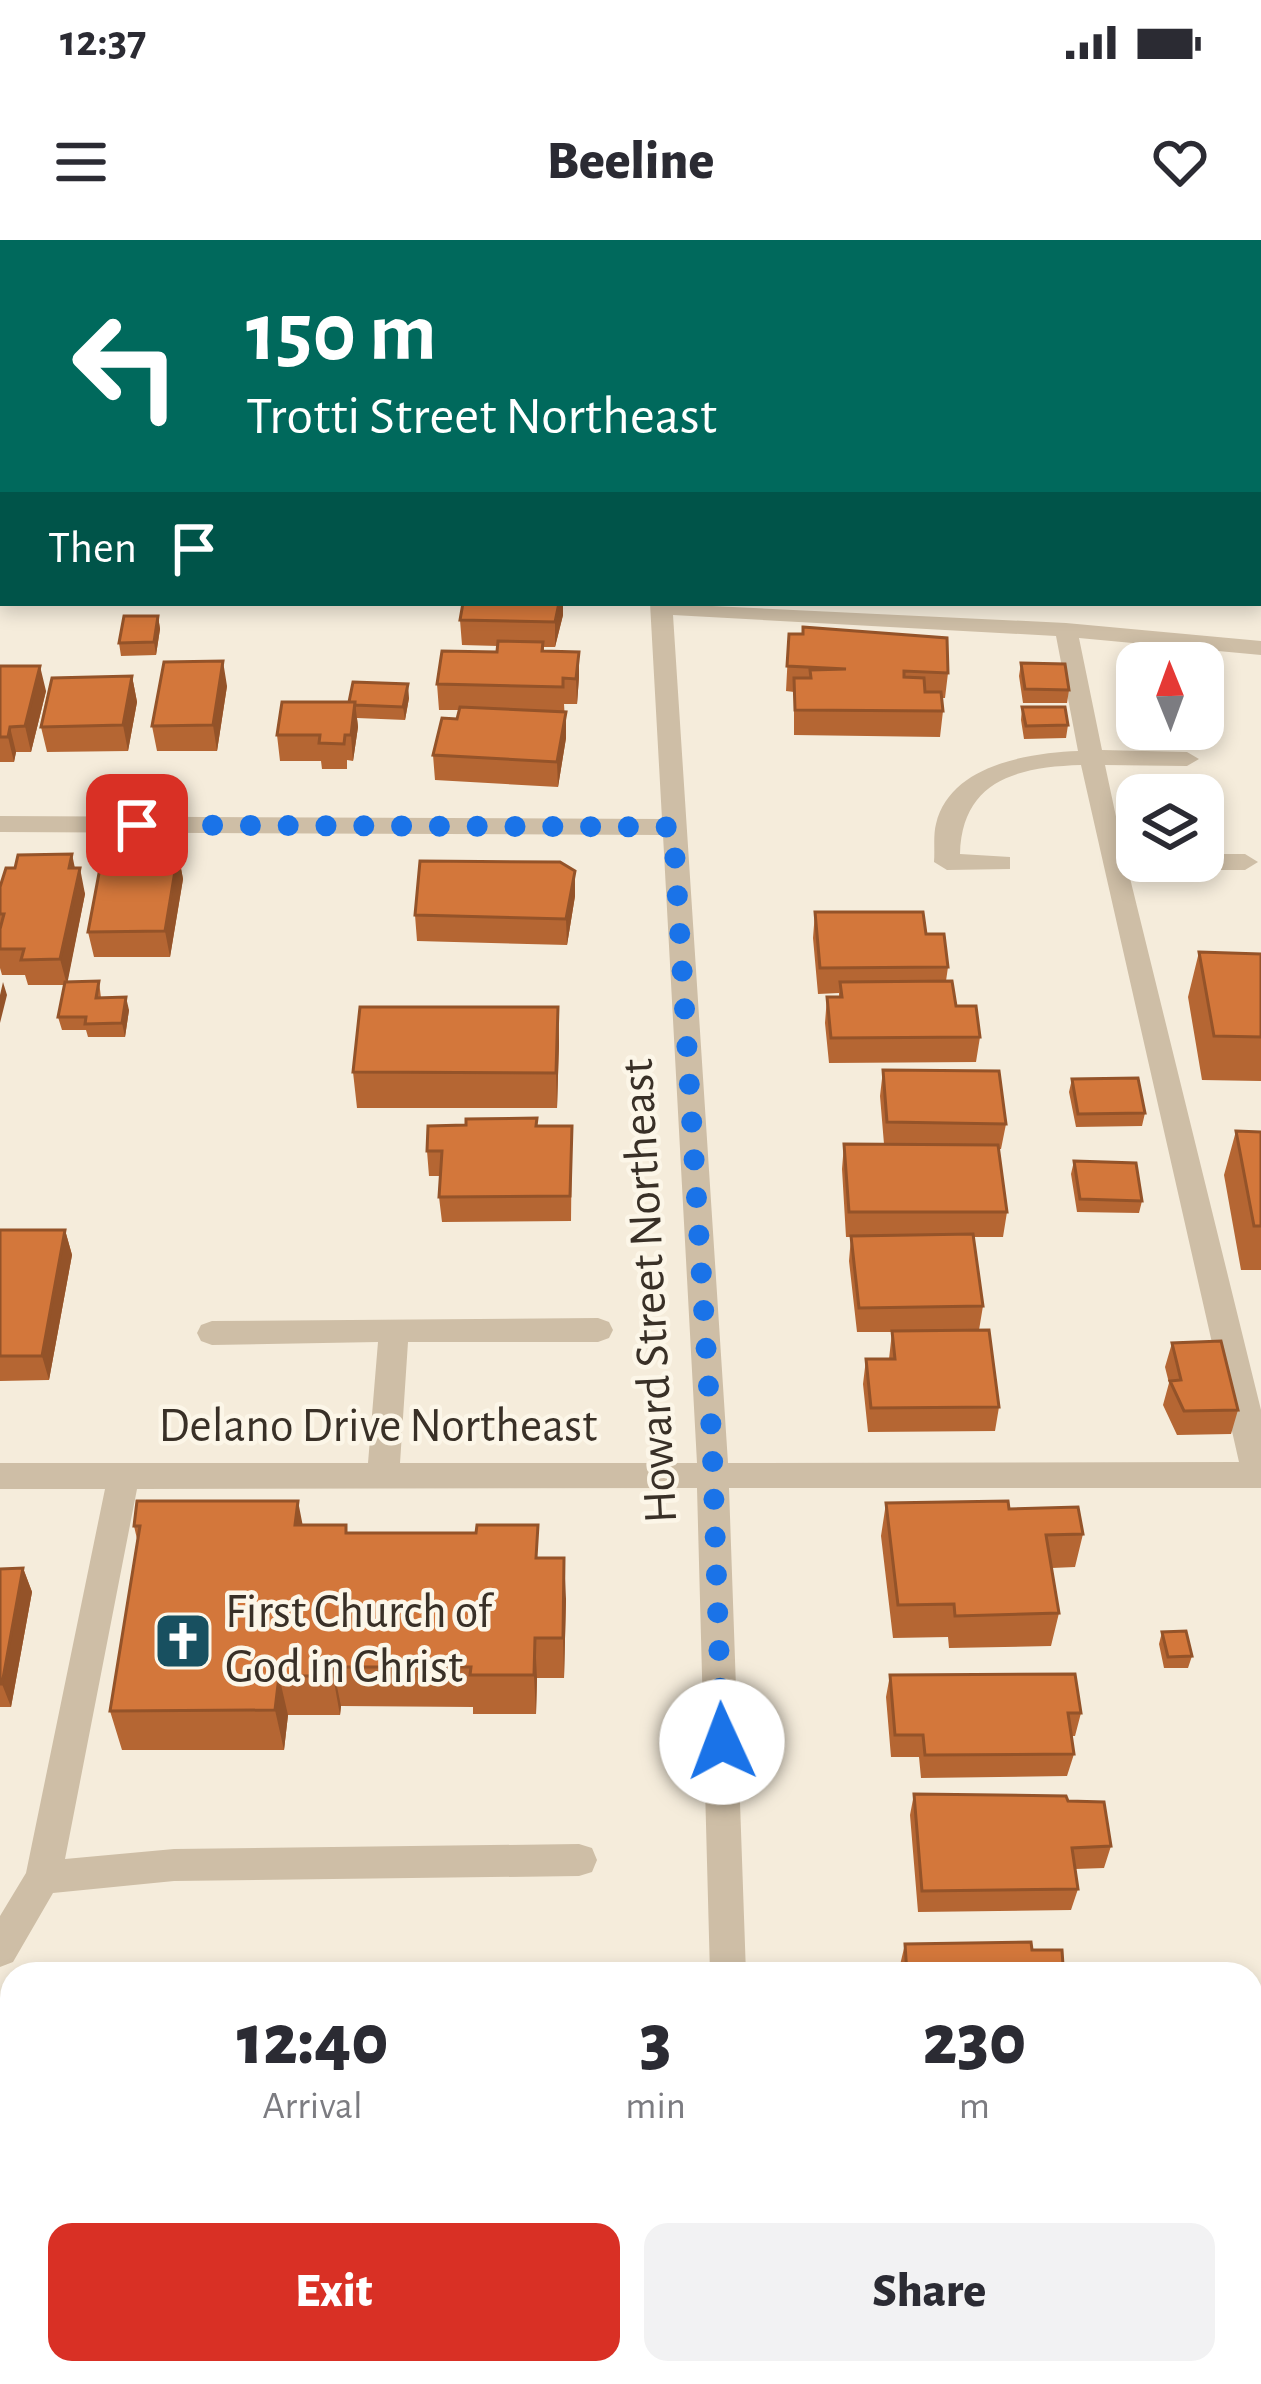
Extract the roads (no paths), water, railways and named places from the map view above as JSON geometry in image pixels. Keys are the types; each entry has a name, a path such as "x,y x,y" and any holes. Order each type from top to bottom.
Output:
{"street":[{"path":"661,606 1066,629 1261,647"},
{"name":"Howard Street Northeast","path":"661,606 713,1473 728,1962"},
{"path":"1066,629 1113,862 1182,1132 1258,1475"},
{"path":"1001,863 947,862 944,842 950,812 964,790 1026,763 1187,759"},
{"path":"0,824 673,827"},
{"path":"1113,862 1245,862"},
{"path":"383,1478 394,1330"},
{"path":"212,1334 598,1330"},
{"name":"Delano Drive Northeast","path":"0,1476 1258,1475"},
{"path":"0,1950 43,1877 123,1477"},
{"path":"43,1877 174,1865 579,1860"}],"place":[{"name":"First Church of God in Christ","path":"183,1641"}]}
